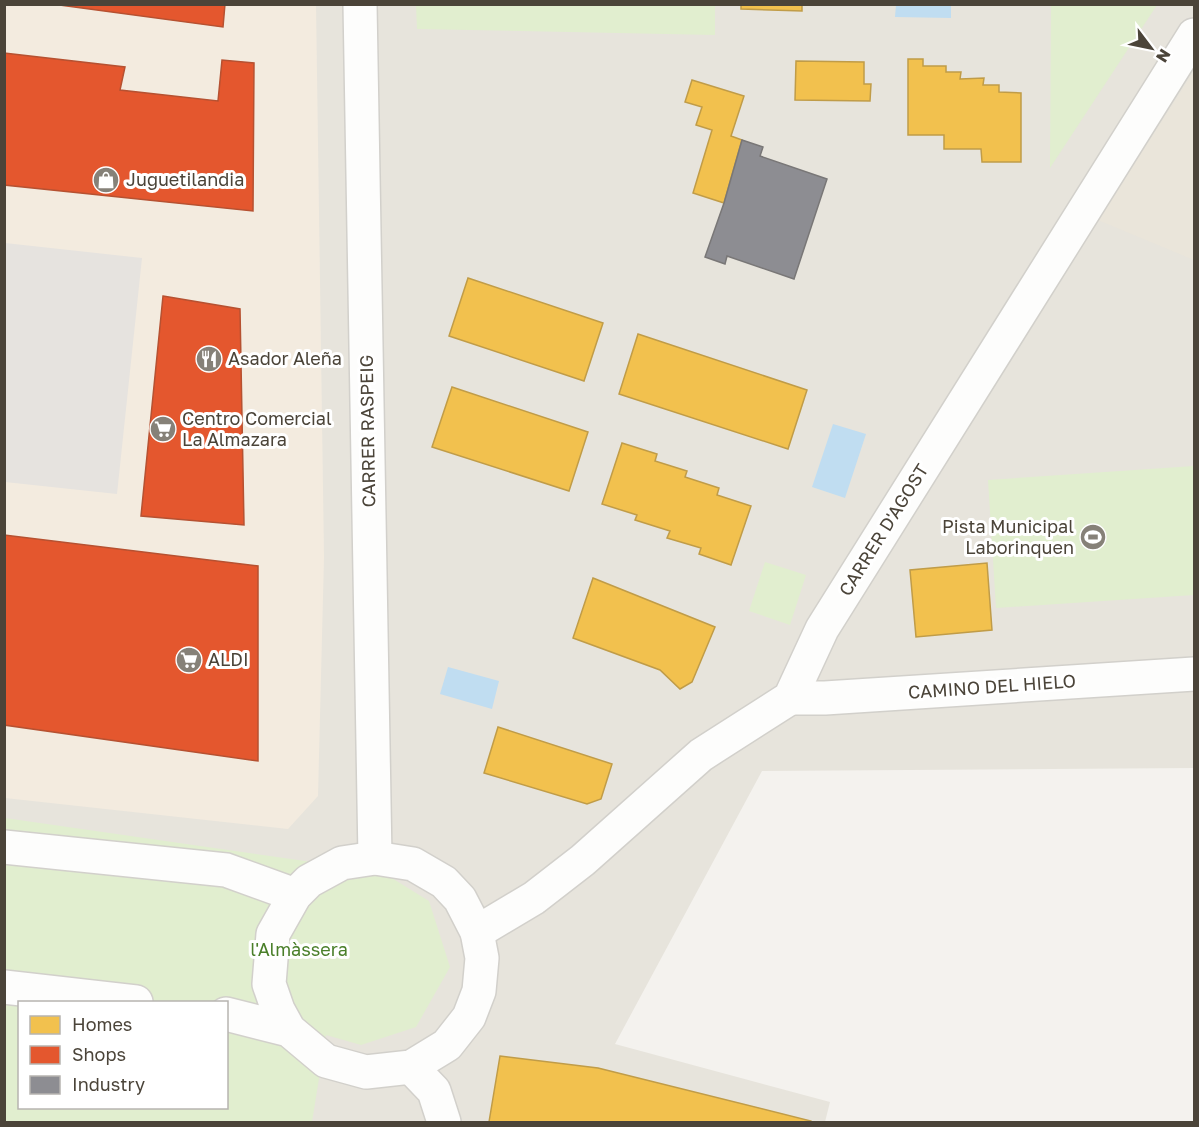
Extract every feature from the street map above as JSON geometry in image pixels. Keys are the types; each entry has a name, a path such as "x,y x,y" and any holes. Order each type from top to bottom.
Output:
{"street":[{"name":"CARRER RASPEIG","path":"360,4 375,858"},
{"name":"CARRER D'AGOST","path":"790,698 822,629 1194,35"},
{"name":"CAMINO DEL HIELO","path":"790,698 825,698 1194,674"},
{"path":"477,932 534,898 584,861 701,755 790,698"},
{"path":"4,847 226,870 295,895"},
{"path":"375,858 413,864 444,882 460,899 477,932 482,958 479,991 469,1017 447,1045 411,1066 366,1072 326,1061 289,1030 278,1010 269,984 273,934 295,895 309,881 342,863 375,858"},
{"path":"4,987 127,1001"},
{"path":"228,1015 289,1030"},
{"path":"411,1066 434,1091 444,1122"}],"shaded area":[{"path":"5,5 1194,5 1194,768 762,771 615,1044 830,1102 825,1122 5,1122"},
{"name":"Centro Comercial La Almazara","path":"5,5 316,5 324,557 318,796 288,829 5,798"},
{"path":"1194,71 1194,260 1098,220"},
{"path":"5,243 142,258 117,494 5,482"}],"green space":[{"path":"416,5 715,5 715,35 417,29"},
{"path":"1051,5 1157,5 1050,168"},
{"name":"Pista Municipal Laborinquen","path":"1194,466 1194,595 996,608 988,480"},
{"path":"765,562 806,575 790,625 749,611"},
{"name":"l'Almàssera","path":"5,818 382,872 429,901 450,967 416,1027 361,1045 326,1035 312,1122 5,1122"}],"water":[{"path":"896,5 951,5 951,18 895,17"},
{"path":"833,424 866,434 845,498 812,487"},
{"path":"448,667 499,681 492,709 440,694"}],"building: Homes":[{"path":"741,4 802,4 802,11 741,9"},
{"path":"908,59 923,59 923,66 946,66 946,72 961,72 960,79 984,78 983,85 999,85 999,92 1021,93 1021,162 982,162 981,149 944,149 944,135 908,135"},
{"path":"796,61 864,62 864,84 871,84 870,101 795,100"},
{"path":"692,80 744,96 731,136 742,140 724,203 693,193 712,130 696,125 702,107 685,102"},
{"path":"468,278 603,323 584,381 449,336"},
{"path":"638,334 807,390 788,449 619,394"},
{"path":"452,387 588,432 569,491 432,447"},
{"path":"622,443 657,454 655,461 687,471 685,477 719,488 717,495 751,506 731,565 699,554 701,548 667,538 670,531 635,520 637,515 602,504"},
{"path":"987,563 992,630 916,637 910,570"},
{"path":"593,578 715,627 692,682 680,689 660,670 573,638"},
{"path":"498,727 612,764 601,799 587,804 484,773"},
{"path":"500,1056 598,1068 811,1122 489,1122"}],"building: Shops":[{"path":"52,4 225,4 223,27"},
{"path":"4,53 125,67 120,90 218,101 222,60 254,63 253,211 4,185"},
{"path":"163,296 240,309 244,525 141,516"},
{"path":"4,535 258,566 258,761 4,725"}],"building: Industry":[{"path":"742,140 763,147 760,156 827,179 794,279 727,256 725,264 705,257 724,203"}],"place":[{"name":"Juguetilandia","path":"106,180"},
{"name":"Asador Aleña","path":"209,359"},
{"name":"Centro Comercial La Almazara","path":"163,429"},
{"name":"Pista Municipal Laborinquen","path":"1093,537"},
{"name":"ALDI","path":"189,660"}]}
